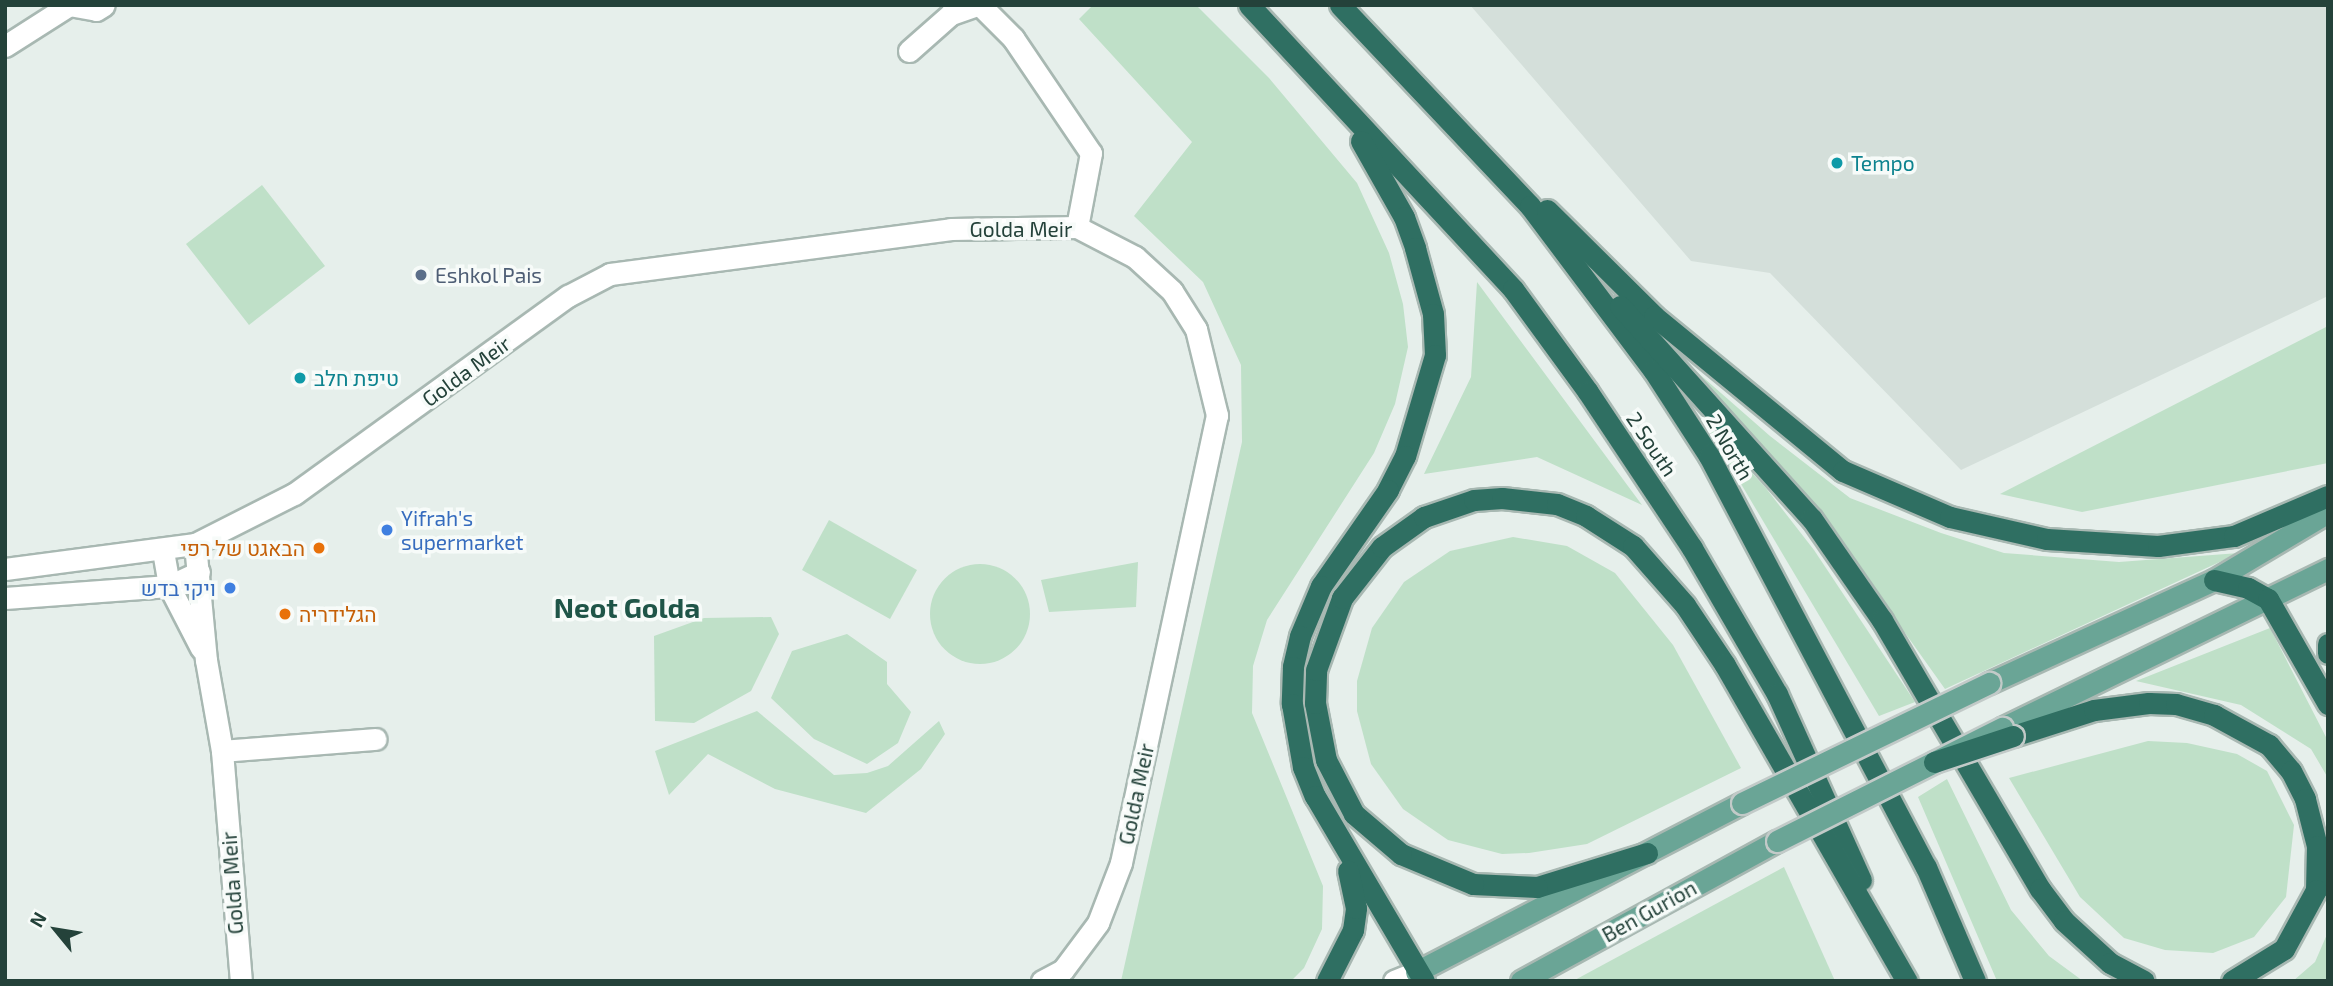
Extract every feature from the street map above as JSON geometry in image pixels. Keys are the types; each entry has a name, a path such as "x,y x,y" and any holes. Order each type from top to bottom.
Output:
{"highway":[{"name":"2 South","path":"1249,5 1344,112 1513,289 1692,548 1777,694 1907,981"},
{"name":"2 North","path":"1340,5 1530,206 1654,371 1709,456 1926,867 1975,981"},
{"path":"1398,64 1654,316 1843,471 1950,517 2046,539 2158,546 2234,536 2328,496"},
{"path":"1344,112 1404,217 1433,314 1435,355 1405,456 1388,490 1321,586 1293,667 1292,704 1303,767 1337,839 1420,976"},
{"path":"1530,206 1812,519 1882,620 2040,889 2084,941 2110,963 2144,981"},
{"path":"1647,853 1588,875 1537,887 1473,884 1410,860 1354,814 1326,760 1315,703 1316,670 1342,598 1382,547 1424,517 1474,500 1502,498 1557,504 1586,516 1633,545 1685,605 1725,665 1907,981"},
{"path":"2214,580 2248,588 2268,599 2328,704"},
{"path":"2328,644 2328,653"},
{"path":"1934,762 2008,732 2094,709 2149,703 2176,704 2214,715 2269,745 2291,771 2305,799 2317,846 2316,890 2284,949 2232,981"},
{"path":"1327,981 1345,952 1356,908 1337,839"}],"main road":[{"path":"1420,976 1742,803 1989,683 2214,580 2328,512"},
{"path":"2008,732 2328,569"},
{"name":"Ben Gurion","path":"1521,981 1777,841 1934,762"}],"street":[{"path":"5,46 69,5 96,10 104,5"},
{"path":"909,51 951,14 979,5 1013,38 1091,153 1077,227"},
{"name":"Golda Meir","path":"5,569 163,551 195,544 294,494 568,296 610,274 951,229 1077,227 1135,257 1172,291 1196,329 1217,415 1121,863 1098,923 1063,970 1042,981"},
{"name":"Golda Meir","path":"195,544 206,660 222,751 241,981"},
{"name":"Golda Meir","path":"163,551 169,586 206,660"},
{"path":"5,598 169,586 199,572"},
{"path":"222,751 376,739"},
{"path":"1394,981 1420,976"}],"shaded area":[{"path":"1470,5 2328,5 2328,296 1961,470 1770,273 1691,261"}],"green space":[{"path":"1093,5 1196,5 1269,78 1357,183 1389,253 1403,304 1408,347 1395,404 1374,453 1267,620 1253,666 1252,713 1323,886 1322,929 1304,968 1291,981 1121,981 1242,442 1241,365 1203,282 1134,216 1192,142 1079,19"},
{"path":"262,185 325,266 249,325 186,244"},
{"path":"1477,282 1642,505 1537,457 1424,474 1471,377"},
{"path":"2328,326 2328,463 2082,512 2000,494"},
{"path":"1681,358 1770,436 1850,498 1941,533 2004,553 2119,562 2239,553 1945,689 1816,508"},
{"path":"1703,420 1765,487 1814,550 1915,702 1879,716"},
{"path":"829,520 917,570 890,619 802,570"},
{"path":"1513,537 1567,546 1615,573 1673,645 1741,768 1587,844 1529,853 1502,854 1448,840 1403,809 1371,764 1357,711 1357,681 1372,628 1404,582 1450,551"},
{"path":"1138,562 1136,607 1049,612 1041,580"},
{"path":"980,564 999,568 1015,579 1026,595 1030,614 1026,633 1015,649 999,660 980,664 961,660 945,649 934,633 930,614 934,595 945,579 961,568"},
{"path":"771,617 779,634 751,691 694,723 655,721 654,636 704,618"},
{"path":"2270,628 2328,741 2328,778 2311,749 2241,705 2136,681"},
{"path":"847,634 887,662 887,684 911,712 898,743 867,764 814,739 771,698 792,651"},
{"path":"757,711 834,775 867,773 888,766 939,721 945,734 921,769 866,813 775,789 708,754 669,795 655,751"},
{"path":"2148,741 2187,743 2237,754 2267,771 2294,825 2286,897 2254,937 2213,953 2165,950 2124,938 2080,897 2009,778"},
{"path":"1947,779 2011,910 2049,956 2083,981 1997,981 1918,797"},
{"path":"1784,867 1835,981 1573,981"},
{"path":"2328,932 2328,981 2293,981 2315,962"}],"place":[{"name":"Tempo","path":"1837,163"},
{"name":"Eshkol Pais","path":"421,275"},
{"name":"טיפת חלב","path":"300,378"},
{"name":"Yifrah's supermarket","path":"387,530"},
{"name":"הבאגט של רפי","path":"319,548"},
{"name":"ויקי בדש","path":"230,588"},
{"name":"הגלידריה","path":"285,614"}],"district":[{"name":"Neot Golda","path":"627,607"}]}
